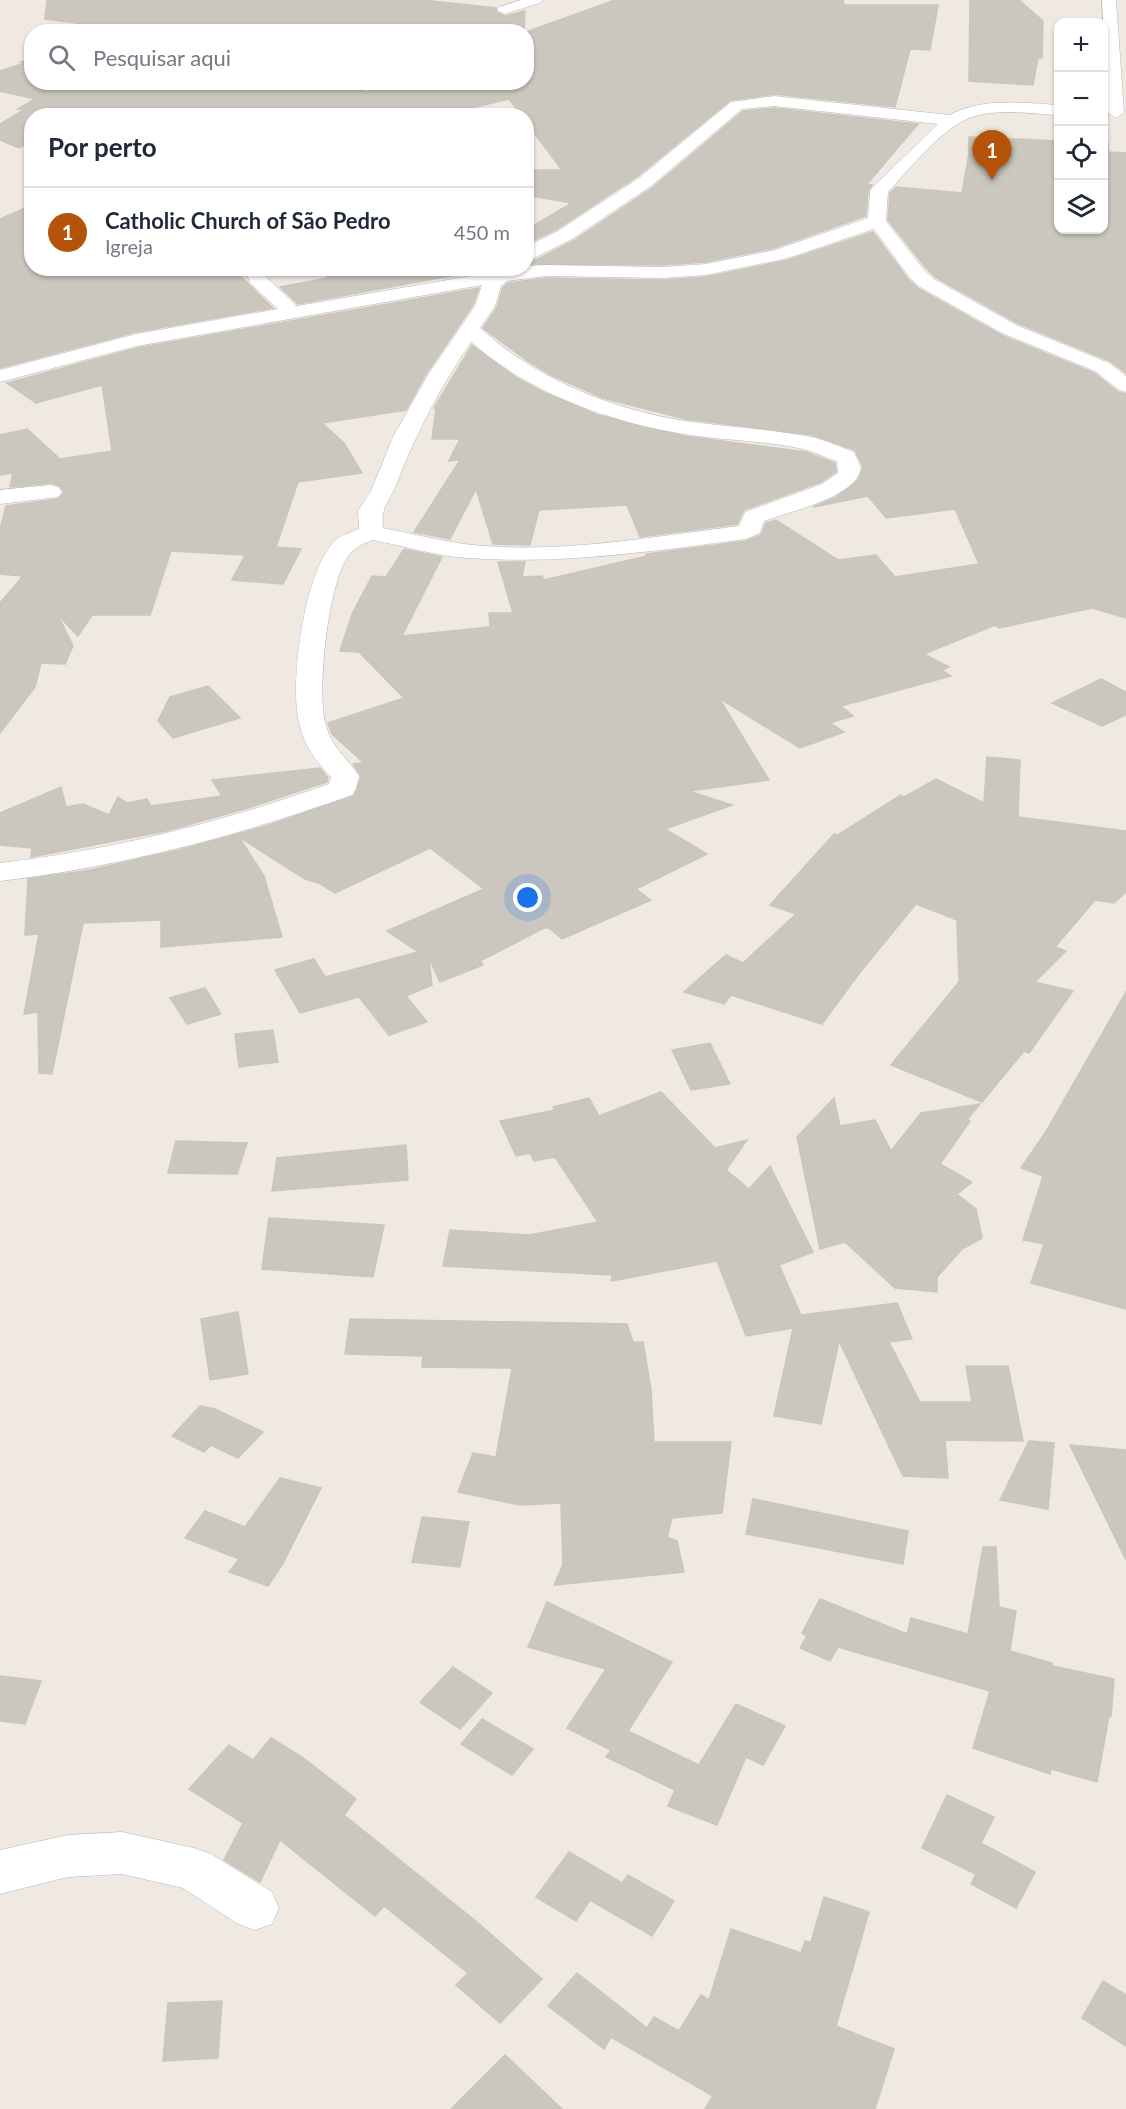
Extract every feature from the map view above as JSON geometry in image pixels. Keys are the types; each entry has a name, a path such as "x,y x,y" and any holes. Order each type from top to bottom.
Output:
{"street":[{"path":"504,10 535,0"},
{"path":"1109,0 1115,113"},
{"path":"534,250 566,235 586,219 645,182 737,105 774,101 951,120"},
{"path":"1054,110 970,111 951,120 879,191 877,221 917,274 927,283 1009,329 1102,367 1126,386"},
{"path":"534,271 556,269 680,272 709,269 793,250 854,231 877,221"},
{"path":"256,276 292,312"},
{"path":"0,376 136,340 488,276"},
{"path":"371,533 370,511 382,491 404,437 438,375 485,306 492,284 501,276"},
{"path":"0,872 53,866 136,850 280,811 342,789 342,780 345,776 321,749 312,722 309,702 323,583 333,561 346,544 371,533 431,546 501,554 584,552 627,548 746,532 752,528 753,517 830,489 848,478 850,469 846,458 812,444 746,437 657,423 566,394 543,382 470,330"},
{"path":"0,497 50,492"},
{"path":"0,1872 68,1856 122,1853 194,1869 255,1908"}],"building":[{"path":"47,0 423,0 496,8 496,12 505,16 525,11 524,24 85,24 45,19"},
{"path":"615,0 843,0 844,5 938,5 930,50 910,49 895,107 774,94 731,100 638,176 557,229 534,240 534,225 572,203 534,196 534,170 562,170 534,133 534,108 516,108 509,99 471,108 18,109 35,99 0,91 0,71 24,63 24,90 361,90 367,92 370,90 534,90 534,29"},
{"path":"970,0 1019,0 1043,21 1042,58 1038,58 1033,85 969,81"},
{"path":"774,108 918,124 867,184 872,185 868,191 866,216 774,248 706,262 663,265 534,264 534,261 573,241 652,188 743,111"},
{"path":"24,110 24,145 19,148 0,140 0,124"},
{"path":"969,137 1054,141 1054,234 1108,234 1108,152 1126,153 1126,373 1110,361 1017,323 935,277 888,220 890,193 896,187 962,193 969,154"},
{"path":"24,208 24,276 240,276 273,308 136,332 0,368 0,219"},
{"path":"873,232 908,279 919,289 1001,335 1094,373 1118,392 1126,394 1126,618 1092,608 999,628 995,625 924,654 949,667 942,670 951,676 841,706 853,716 830,723 844,732 800,748 719,698 769,780 689,791 732,805 665,829 707,854 636,889 651,900 562,939 549,928 544,928 480,961 483,965 440,982 429,958 432,985 406,996 427,1022 389,1035 359,997 300,1013 275,970 314,959 325,977 418,952 387,931 484,889 430,848 335,893 319,883 305,879 239,837 264,876 282,937 161,947 161,920 83,923 52,1074 39,1073 38,1012 24,1014 39,934 25,935 28,879 90,870 179,850 266,826 354,796 361,777 353,764 364,763 332,734 328,723 404,698 359,652 340,651 352,614 372,576 386,577 404,549 442,557 402,636 490,627 489,613 513,613 498,562 525,562 522,577 542,576 544,580 647,556 646,554 746,541 761,535 766,523 776,520 838,560 876,555 895,577 979,564 955,509 886,518 868,496 813,507 836,497 858,480 863,467 855,450 812,435 685,419 603,398 551,375 526,360 483,328 497,307 503,287 508,283 546,278 663,280 706,277 788,260"},
{"path":"326,276 450,276 298,304 280,287 328,278"},
{"path":"479,288 473,305 426,374 406,410 322,423 344,443 362,473 298,482 276,547 301,549 283,584 232,580 245,555 171,551 150,615 92,615 78,636 58,615 73,646 65,664 41,663 35,687 0,733 0,603 23,576 0,574 0,529 6,506 58,499 64,492 60,486 51,483 10,487 13,473 0,475 0,435 27,429 60,459 112,451 102,385 36,403 7,383 137,348"},
{"path":"472,345 517,378 543,392 598,415 684,436 806,452 835,463 836,472 821,482 744,510 737,524 640,537 627,505 539,510 530,545 493,544 476,489 450,539 414,532 460,460 449,461 460,439 432,439 436,408 434,408"},
{"path":"1101,679 1126,692 1126,715 1102,726 1052,703"},
{"path":"208,686 240,718 173,738 158,721 170,697"},
{"path":"987,757 1020,760 1018,817 1126,831 1126,892 1114,903 1095,900 1055,947 1066,951 1035,982 1073,991 1029,1053 1024,1051 982,1102 891,1065 959,982 957,920 916,904 861,971 822,1024 731,995 724,1004 684,992 726,955 743,963 796,914 770,905 834,834 838,835 901,795 904,797 936,779 984,803"},
{"path":"320,768 328,778 327,782 248,808 166,831 31,857 32,848 0,845 0,813 61,787 66,807 83,804 109,815 118,797 127,803 147,799 151,806 222,796 212,780"},
{"path":"205,988 221,1014 187,1024 170,998"},
{"path":"1126,992 1126,1309 1031,1283 1044,1244 1023,1240 1043,1176 1021,1168 1045,1133"},
{"path":"273,1030 278,1062 239,1067 235,1034"},
{"path":"710,1043 730,1084 691,1090 672,1050"},
{"path":"661,1092 715,1148 747,1140 726,1170 749,1189 770,1166 813,1252 779,1265 801,1315 897,1303 912,1339 889,1342 920,1402 972,1402 966,1366 1008,1366 1023,1441 945,1440 948,1478 903,1476 839,1341 821,1424 774,1416 793,1328 746,1336 717,1261 611,1281 612,1275 443,1266 450,1230 529,1235 598,1222 555,1157 534,1161 530,1153 516,1156 500,1121 555,1110 553,1107 589,1098 599,1116"},
{"path":"834,1098 840,1126 875,1120 891,1151 921,1113 980,1104 967,1120 970,1121 940,1164 972,1182 957,1194 976,1209 982,1238 962,1249 937,1277 937,1292 895,1288 845,1242 820,1249 797,1137"},
{"path":"176,1141 247,1143 237,1174 168,1173"},
{"path":"406,1145 408,1180 272,1191 277,1158"},
{"path":"269,1218 384,1225 373,1277 262,1269"},
{"path":"238,1312 248,1374 210,1380 201,1319"},
{"path":"350,1319 627,1324 633,1342 643,1342 651,1390 654,1442 731,1442 722,1513 672,1518 667,1537 677,1541 684,1572 554,1585 563,1565 561,1503 520,1505 458,1492 473,1453 496,1457 512,1368 422,1367 423,1356 345,1354"},
{"path":"200,1406 215,1409 263,1432 238,1458 211,1445 204,1452 172,1436"},
{"path":"1029,1441 1054,1443 1048,1509 1000,1500"},
{"path":"1070,1445 1126,1450 1126,1560"},
{"path":"280,1478 321,1488 282,1565 268,1586 229,1572 239,1559 185,1538 205,1511 245,1527"},
{"path":"753,1499 908,1531 903,1564 746,1534"},
{"path":"422,1517 469,1522 460,1567 412,1562"},
{"path":"983,1547 996,1547 999,1607 1016,1611 1010,1651 1052,1663 1052,1666 1114,1679 1111,1716 1109,1716 1097,1782 1051,1769 1050,1774 973,1748 990,1691 838,1647 830,1661 800,1648 807,1636 802,1633 820,1599 907,1634 911,1618 968,1634"},
{"path":"547,1602 672,1662 628,1731 699,1765 736,1704 785,1726 763,1765 746,1757 717,1825 668,1806 675,1790 606,1757 611,1750 567,1728 606,1669 528,1647"},
{"path":"453,1667 492,1693 460,1729 420,1702"},
{"path":"0,1676 41,1681 25,1724 0,1721"},
{"path":"482,1719 533,1749 512,1775 461,1744"},
{"path":"271,1738 302,1757 356,1799 344,1815 477,1922 542,1979 500,2023 456,1985 468,1973 384,1906 375,1916 280,1840 260,1882 224,1860 243,1823 189,1789 229,1745 253,1760"},
{"path":"947,1795 994,1817 981,1843 1035,1872 1016,1908 971,1884 976,1874 922,1848"},
{"path":"569,1852 622,1883 628,1875 674,1901 652,1936 590,1900 576,1921 536,1897"},
{"path":"824,1897 869,1912 836,2026 894,2049 875,2109 705,2109 713,2096 611,2037 604,2049 548,2006 577,1973 647,2028 654,2017 679,2031 701,1995 709,2000 731,1929 801,1953 805,1941 811,1942"},
{"path":"1103,1981 1126,1995 1126,2046 1082,2018"},
{"path":"222,2001 218,2058 163,2061 168,2003"},
{"path":"505,2055 562,2109 451,2109"}],"place":[{"name":"Catholic Church of São Pedro","path":"992,180"}]}
